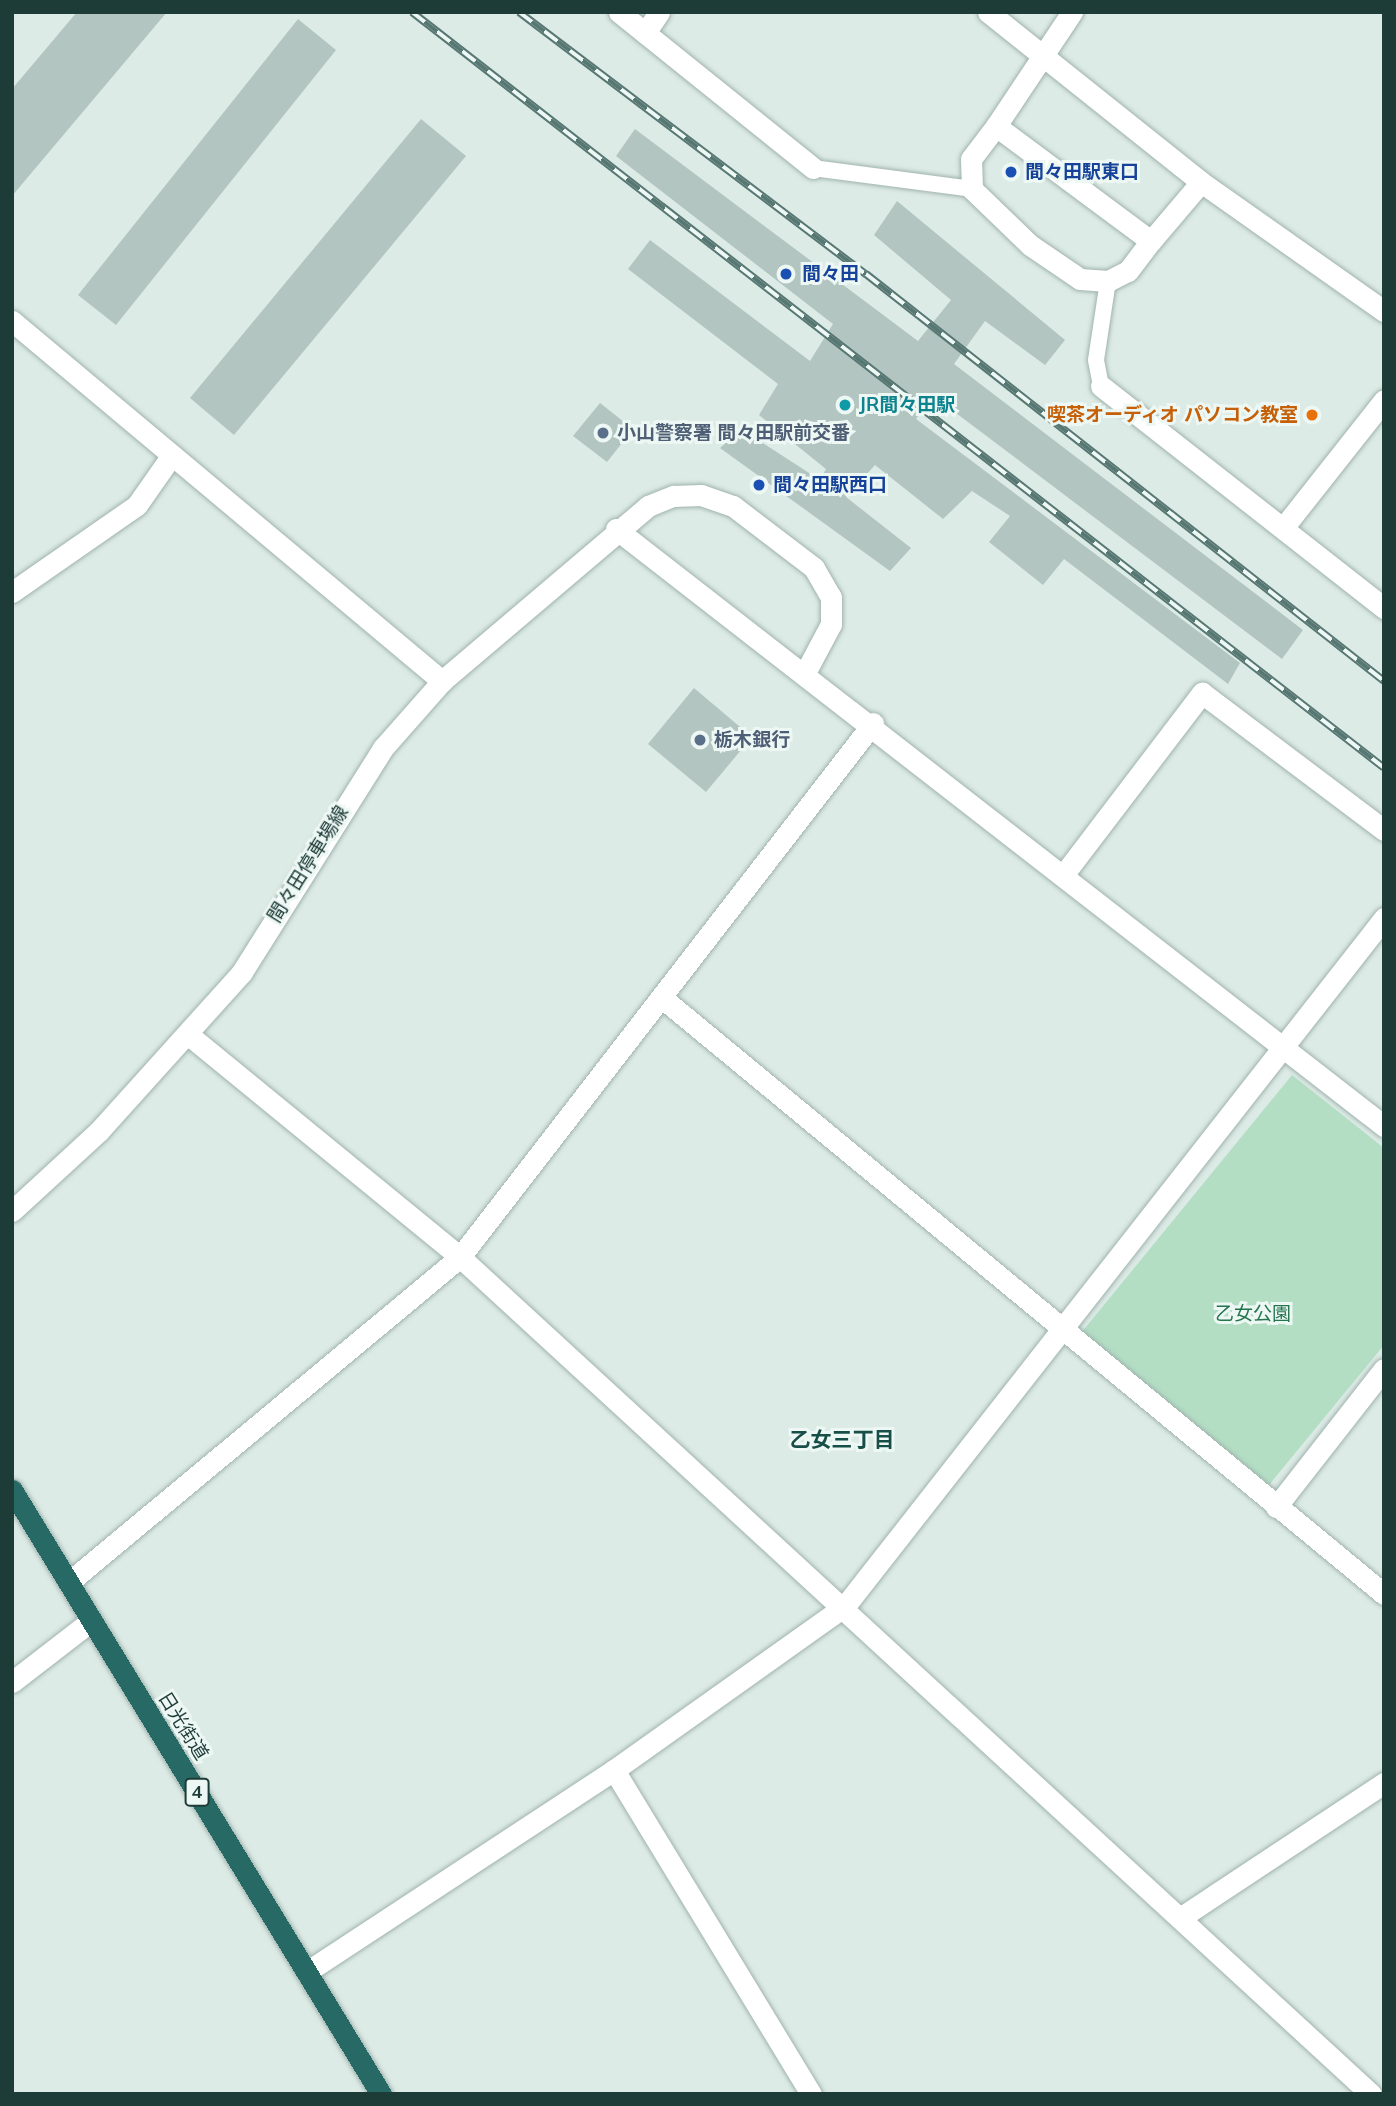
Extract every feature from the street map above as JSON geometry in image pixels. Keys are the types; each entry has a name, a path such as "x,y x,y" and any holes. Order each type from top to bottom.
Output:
{"highway":[{"name":"日光街道","path":"12,1490 308,1971 380,2094"}],"street":[{"path":"619,12 813,168"},
{"path":"645,33 659,12"},
{"path":"988,12 1201,182 1384,312"},
{"path":"1072,12 1046,57 971,159 972,189 987,209 1080,279 1108,281 1129,271 1201,182"},
{"path":"996,126 1151,241"},
{"path":"12,321 442,681"},
{"path":"1101,386 1384,608"},
{"path":"1283,528 1384,400"},
{"path":"12,592 137,505 172,455"},
{"name":"間々田停車場線","path":"12,1211 190,1036 242,972 383,748 442,681 616,529 673,496 701,495 733,506 814,568 831,597 831,624 806,673"},
{"path":"616,529 873,723 1384,1126"},
{"path":"1064,874 1202,693 1384,830"},
{"path":"69,1582 460,1257 873,723"},
{"path":"308,1971 614,1770 845,1606 1062,1333 1384,918"},
{"path":"661,997 1062,1333 1384,1594"},
{"path":"190,1036 460,1257 845,1606 1371,2094"},
{"path":"1276,1507 1384,1369"},
{"path":"12,1682 91,1620"},
{"path":"614,1770 811,2094"},
{"path":"1180,1919 1384,1783"}],"lane":[{"path":"813,168 972,189"},
{"path":"1101,386 1096,360 1108,281"}],"green space":[{"name":"乙女公園","path":"1292,1075 1384,1148 1384,1345 1269,1485 1081,1333"}],"building":[{"path":"77,12 167,12 12,196 12,89"},
{"path":"298,19 336,50 116,325 78,295"},
{"path":"421,119 466,156 234,435 190,398"},
{"name":"JR間々田駅","path":"635,129 918,341 951,300 874,235 897,201 1065,340 1045,365 985,321 954,364 1303,630 1282,659 932,395 916,419 1240,663 1228,684 1064,559 1043,585 989,542 1010,516 972,491 943,519 875,465 846,497 911,548 890,571 720,448 741,429 820,480 826,469 759,415 778,384 628,269 650,240 810,361 833,324 616,156"},
{"name":"小山警察署 間々田駅前交番","path":"600,403 633,429 607,462 573,436"},
{"name":"栃木銀行","path":"694,688 752,737 706,792 648,744"}],"railway":[{"path":"412,12 1384,768"},
{"path":"519,12 866,274 1384,681"}],"place":[{"name":"間々田駅東口","path":"1011,172"},
{"name":"間々田","path":"786,274"},
{"name":"JR間々田駅","path":"845,405"},
{"name":"喫茶オーディオ パソコン教室","path":"1312,415"},
{"name":"小山警察署 間々田駅前交番","path":"603,433"},
{"name":"間々田駅西口","path":"759,485"},
{"name":"栃木銀行","path":"700,740"}],"district":[{"name":"乙女三丁目","path":"842,1439"}]}
